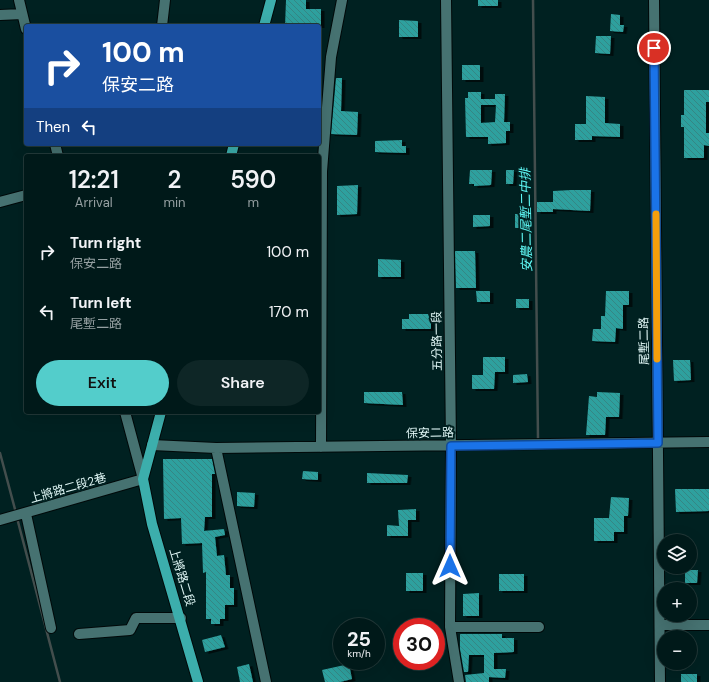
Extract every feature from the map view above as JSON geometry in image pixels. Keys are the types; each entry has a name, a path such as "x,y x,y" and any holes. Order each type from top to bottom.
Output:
{"main road":[{"path":"265,24 271,0"},
{"path":"143,479 160,414"},
{"name":"上將路二段","path":"143,479 152,524 198,682"}],"street":[{"path":"19,0 25,24"},
{"path":"162,24 165,0"},
{"path":"321,447 323,148 331,57 342,0"},
{"name":"五分路一段","path":"446,0 451,446 450,627 459,682"},
{"name":"尾塹二路","path":"654,0 660,682"},
{"path":"0,16 22,14"},
{"path":"0,202 24,196"},
{"path":"126,414 143,479"},
{"name":"保安二路","path":"152,445 216,448 709,442"},
{"path":"216,448 266,682"},
{"name":"上將路二段2巷","path":"0,520 26,514 143,479"},
{"path":"26,514 51,628"},
{"path":"79,634 130,630 136,618 180,618"},
{"path":"660,625 709,626"},
{"path":"450,627 539,627"}],"building":[{"path":"286,0 306,0 306,9 321,9 321,24 285,24"},
{"path":"478,0 498,0 498,6 478,6"},
{"path":"611,14 620,15 620,25 624,25 623,32 610,31"},
{"path":"399,20 418,21 418,37 399,37"},
{"path":"596,36 611,36 610,54 595,53"},
{"path":"462,65 480,65 480,80 462,80"},
{"path":"336,78 342,78 341,111 358,112 357,135 331,134"},
{"path":"684,90 709,90 709,102 706,102 706,133 709,133 709,146 704,145 704,158 684,158 684,127 681,127 681,115 684,115"},
{"path":"468,92 481,92 481,99 495,99 495,94 505,94 504,122 510,122 510,131 506,131 506,143 488,144 488,137 466,137 465,98 468,98","holes":["481,105 496,105 495,122 481,123"]},
{"path":"586,96 605,97 605,123 620,124 620,137 592,136 592,140 575,140 575,124 586,124"},
{"path":"402,140 402,146 406,146 406,153 375,152 375,141"},
{"path":"470,170 492,170 491,185 474,186 474,184 469,184"},
{"path":"506,170 514,170 513,184 506,184"},
{"path":"358,185 357,214 337,215 337,186"},
{"path":"591,190 590,211 553,209 553,212 537,212 537,202 553,202 553,191"},
{"path":"515,214 523,214 523,228 515,228"},
{"path":"473,215 490,215 490,226 473,227"},
{"path":"455,251 475,251 476,288 456,288"},
{"path":"378,259 401,260 401,277 378,277"},
{"path":"476,291 490,291 490,302 477,302"},
{"path":"606,291 629,291 629,305 623,305 623,329 616,328 615,342 592,341 593,329 601,329 601,316 605,316"},
{"path":"516,299 529,299 529,308 516,308"},
{"path":"409,314 428,314 429,317 431,317 431,329 402,329 402,319 409,319"},
{"path":"483,357 505,357 505,372 495,372 494,389 472,389 472,375 483,375"},
{"path":"673,360 690,360 691,380 674,381"},
{"path":"527,374 528,382 513,383 513,375"},
{"path":"364,392 402,392 403,405 364,403"},
{"path":"597,392 620,393 619,417 606,417 605,435 586,435 589,396 597,397"},
{"path":"163,459 212,459 215,474 212,474 212,517 205,517 204,531 224,529 225,535 215,537 217,556 224,555 226,575 230,575 230,588 234,588 234,605 225,605 225,619 220,619 220,624 211,624 211,619 206,619 206,572 203,573 202,543 182,544 181,518 164,519"},
{"path":"303,471 318,472 318,480 302,479"},
{"path":"367,473 408,475 407,483 367,483"},
{"path":"675,489 709,489 709,511 676,512"},
{"path":"237,492 255,493 254,507 237,506"},
{"path":"611,497 629,498 628,516 624,516 624,532 614,532 614,541 594,541 594,518 609,518"},
{"path":"416,509 416,520 408,520 408,536 387,536 387,525 399,526 398,510"},
{"path":"698,570 697,583 685,582 685,574 697,574"},
{"path":"406,573 423,573 423,591 406,591"},
{"path":"499,574 524,574 524,591 499,591"},
{"path":"479,593 479,616 463,616 463,594"},
{"path":"460,634 502,634 502,638 514,638 514,652 494,653 494,669 506,669 505,678 489,677 489,682 466,682 465,675 484,673 484,655 469,655 468,672 464,672 460,649"},
{"path":"221,635 225,647 205,652 202,640"},
{"path":"249,664 253,682 240,682 237,667"},
{"path":"333,668 333,670 350,670 352,679 340,682 325,682 322,670"},
{"path":"681,674 697,674 697,682 681,682"}],"waterway":[{"name":"安農二尾塹二中排","path":"533,0 538,439"},
{"path":"0,453 16,513"},
{"path":"17,518 60,682"}],"slow traffic":[{"path":"656,214 657,359"}],"route":[{"path":"450,566 451,446 658,443 654,48"}]}
